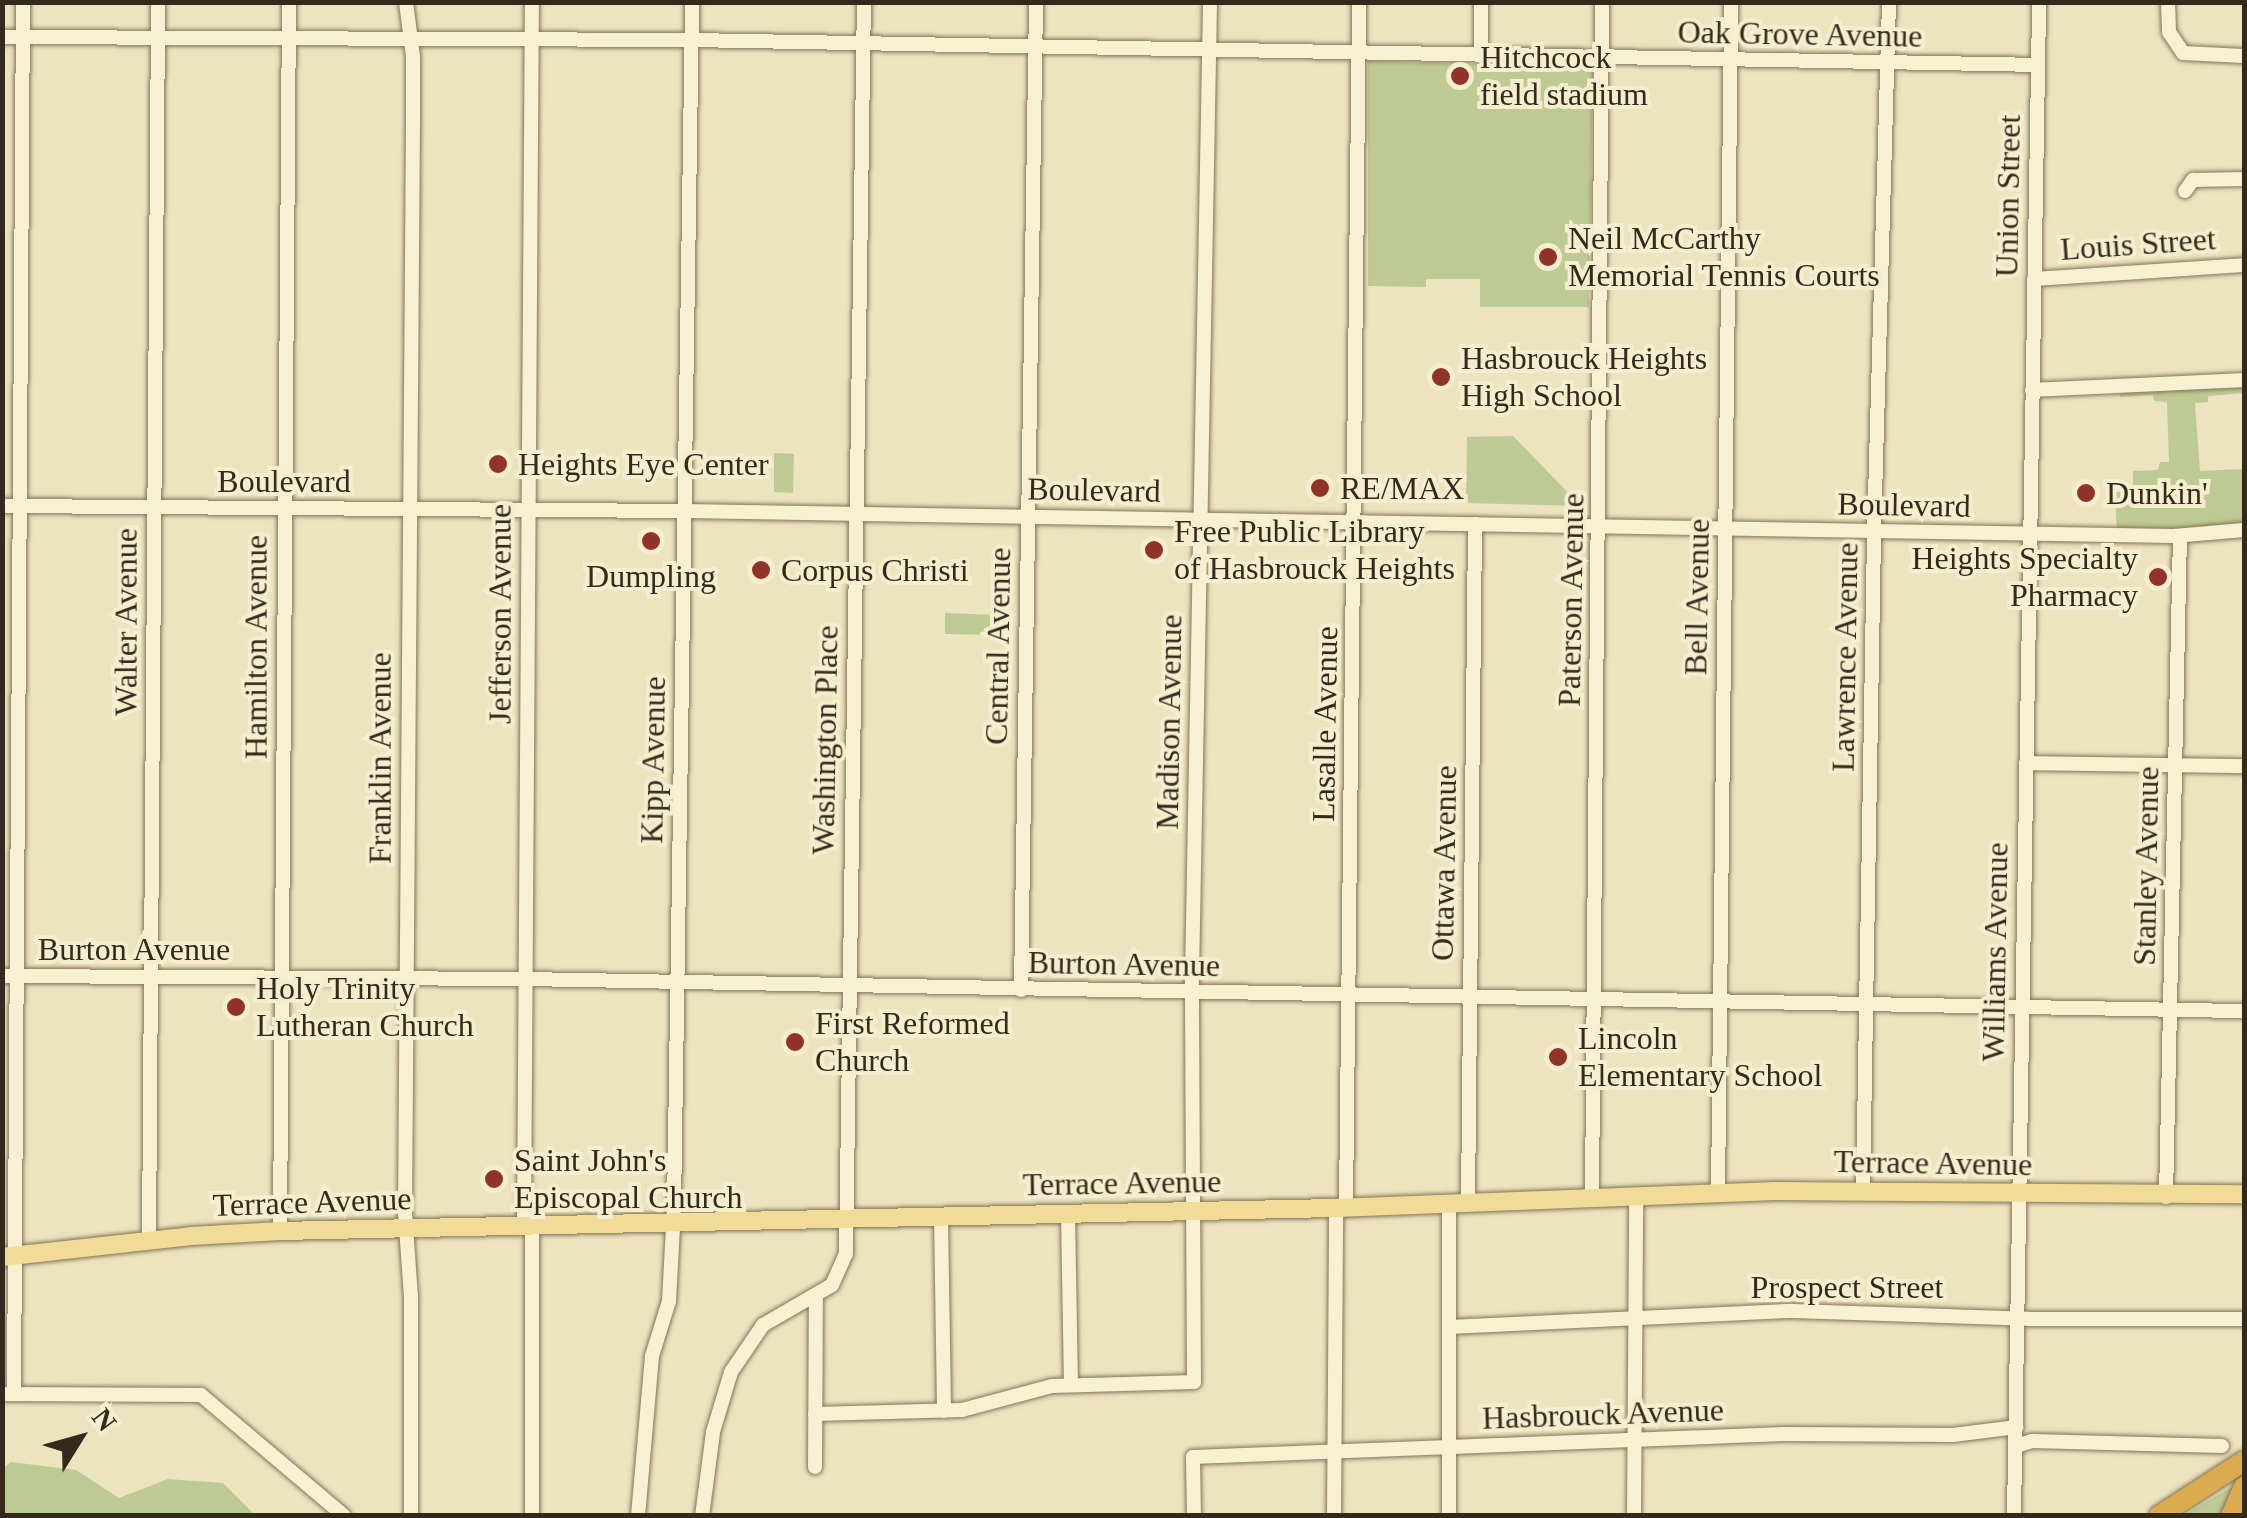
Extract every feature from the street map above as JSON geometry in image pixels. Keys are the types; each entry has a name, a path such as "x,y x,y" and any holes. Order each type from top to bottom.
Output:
{"highway":[{"path":"2159,1516 2244,1461"},
{"path":"2231,1516 2244,1487"}],"main road":[{"name":"Terrace Avenue","path":"9,1257 148,1241 407,1228 1341,1208 1718,1192 2244,1194"}],"street":[{"path":"23,2 19,506 9,976 8,1394 202,1395 344,1516"},
{"name":"Walter Avenue","path":"148,1241 158,2"},
{"name":"Hamilton Avenue","path":"280,1232 289,2"},
{"name":"Franklin Avenue","path":"406,2 411,40 407,1228 410,1516"},
{"name":"Jefferson Avenue","path":"532,2 525,979 532,1516"},
{"name":"Kipp Avenue","path":"638,1516 653,1348 670,1298 673,1222 692,2"},
{"name":"Washington Place","path":"816,1296 832,1285 844,1265 846,1218 864,2"},
{"name":"Central Avenue","path":"1021,990 1036,2"},
{"name":"Madison Avenue","path":"1072,1385 1194,1382 1190,1212 1210,2"},
{"name":"Lasalle Avenue","path":"1334,1516 1348,994 1359,2"},
{"path":"1481,56 1482,2"},
{"name":"Paterson Avenue","path":"1592,1198 1602,2"},
{"name":"Bell Avenue","path":"1718,1192 1731,2"},
{"name":"Lawrence Avenue","path":"1863,1192 1874,532 1889,2"},
{"name":"Union Street","path":"2032,390 2039,2"},
{"path":"2168,2 2168,32 2183,53 2244,56"},
{"name":"Oak Grove Avenue","path":"2,37 691,40 2038,65"},
{"path":"2185,191 2193,180 2244,178"},
{"name":"Louis Street","path":"2034,279 2244,265"},
{"path":"2032,390 2244,380"},
{"name":"Williams Avenue","path":"2014,1516 2032,390"},
{"name":"Boulevard","path":"2,506 685,511 2180,536 2244,530"},
{"name":"Ottawa Avenue","path":"1449,1516 1450,1326 1470,996 1475,524"},
{"name":"Stanley Avenue","path":"2166,1196 2180,536"},
{"path":"2026,763 2244,766"},
{"name":"Burton Avenue","path":"9,976 525,979 677,991 849,986 2244,1011"},
{"path":"1634,1516 1636,1196"},
{"path":"816,1414 944,1411 1072,1385 1068,1214"},
{"path":"940,1217 944,1411"},
{"path":"702,1516 713,1432 731,1372 763,1325 816,1296 815,1467"},
{"name":"Prospect Street","path":"1450,1326 1794,1311 2244,1319"},
{"name":"Hasbrouck Avenue","path":"1194,1516 1192,1458 1784,1434 1954,1435 2016,1427"},
{"path":"2016,1446 2032,1441 2222,1446"}],"green space":[{"path":"1368,61 1593,67 1589,307 1480,307 1480,279 1426,279 1426,287 1368,286"},
{"path":"2244,380 2244,393 2208,396 2208,402 2195,403 2200,471 2243,469 2244,529 2117,535 2115,492 2133,492 2133,471 2158,470 2160,462 2169,462 2167,402 2154,401 2153,395 2120,397 2119,386"},
{"path":"1513,436 1581,506 1466,503 1467,437"},
{"path":"774,453 794,454 793,493 774,492"},
{"path":"945,613 997,615 996,635 945,634"},
{"path":"11,1462 76,1470 119,1498 168,1479 223,1483 255,1515 3,1515 3,1468"},
{"path":"2233,1486 2223,1515 2183,1516"}],"place":[{"name":"Hitchcock field stadium","path":"1460,76"},
{"name":"Neil McCarthy Memorial Tennis Courts","path":"1548,257"},
{"name":"Hasbrouck Heights High School","path":"1441,377"},
{"name":"Heights Eye Center","path":"498,464"},
{"name":"RE/MAX","path":"1320,488"},
{"name":"Dunkin'","path":"2086,493"},
{"name":"Dumpling","path":"651,541"},
{"name":"Free Public Library of Hasbrouck Heights","path":"1154,550"},
{"name":"Corpus Christi","path":"761,570"},
{"name":"Heights Specialty Pharmacy","path":"2158,577"},
{"name":"Holy Trinity Lutheran Church","path":"236,1007"},
{"name":"First Reformed Church","path":"795,1042"},
{"name":"Lincoln Elementary School","path":"1558,1057"},
{"name":"Saint John's Episcopal Church","path":"494,1179"}]}
